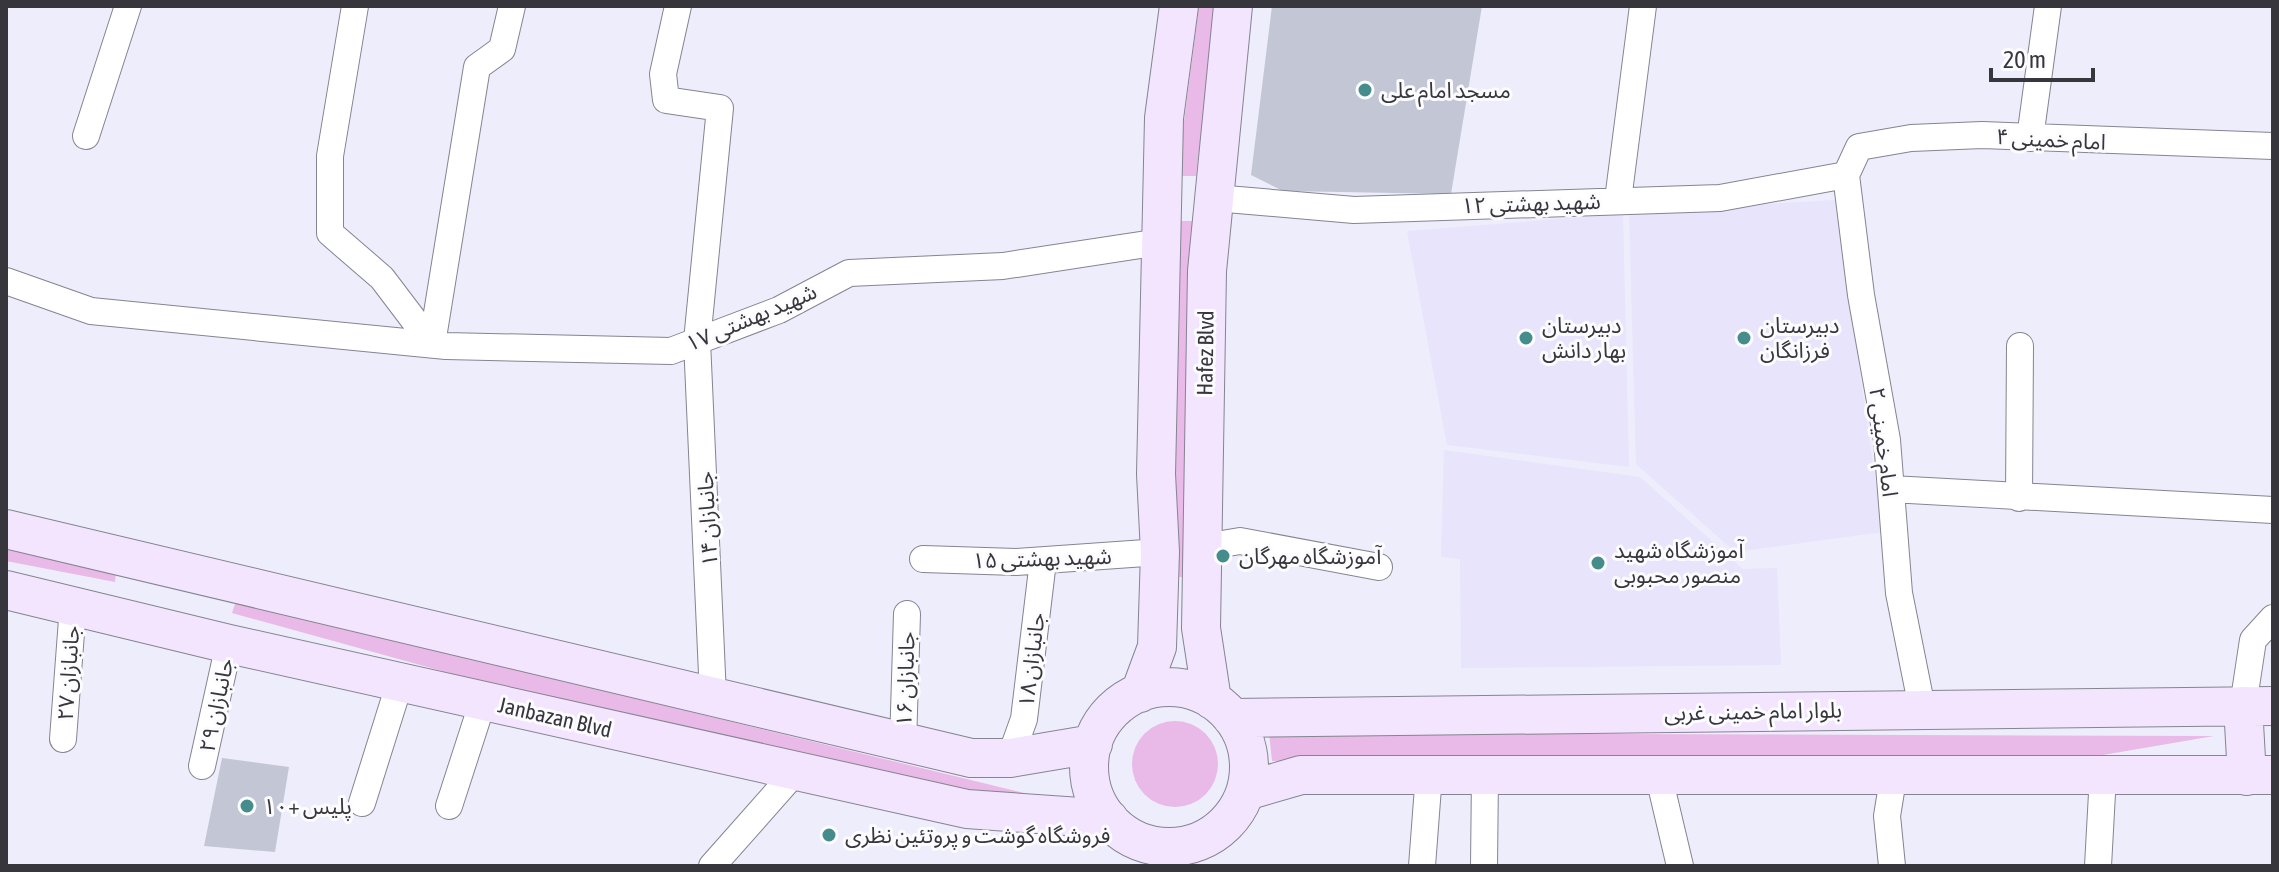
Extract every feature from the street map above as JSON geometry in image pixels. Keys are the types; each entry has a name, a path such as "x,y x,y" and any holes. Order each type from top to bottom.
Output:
{"main road":[{"path":"1140,693 1157,647 1160,552 1156,474 1164,118 1179,6"},
{"name":"Hafez Blvd","path":"1222,709 1201,628 1207,271 1233,6"},
{"path":"6,529 971,758 1010,758 1093,744"},
{"path":"164,629 180,570"},
{"name":"Janbazan Blvd","path":"6,590 483,701 967,809 1127,841"},
{"path":"1158,687 1183,688 1222,709 1244,738 1250,765 1246,791 1215,848 1158,846 1127,841 1095,798 1089,774 1099,727 1114,708 1158,687"},
{"path":"1246,791 1301,775 1894,773 2260,776 2258,706"},
{"name":"بلوار امام خمینی غربی","path":"1222,709 2258,706"}],"street":[{"path":"86,136 128,6"},
{"path":"355,6 330,156 330,233 382,278 432,344"},
{"path":"432,344 477,67 502,49 512,6"},
{"name":"جانبازان ۱۴","path":"678,6 663,74 666,100 720,108 697,341 713,696"},
{"path":"1618,200 1643,6"},
{"path":"2030,138 2048,6"},
{"name":"امام خمینی ۴","path":"1846,175 1859,147 1911,138 1982,135 2273,146"},
{"name":"شهید بهشتی ۱۲","path":"1215,198 1354,210 1720,198 1846,175"},
{"name":"امام خمینی ۲","path":"1846,175 1861,295 1887,440 1899,593 1922,708"},
{"name":"شهید بهشتی ۱۷","path":"6,281 91,311 432,344 671,351 779,310 849,273 1003,266 1160,242"},
{"path":"2019,498 2020,346"},
{"path":"1891,489 2273,510"},
{"path":"1204,547 1240,541 1379,567"},
{"name":"شهید بهشتی ۱۵","path":"923,559 1043,561 1160,552"},
{"name":"جانبازان ۱۸","path":"1010,758 1024,719 1043,561"},
{"name":"جانبازان ۲۷","path":"63,739 73,606"},
{"name":"جانبازان ۱۶","path":"903,744 907,614"},
{"path":"2258,706 2253,640 2273,618"},
{"name":"جانبازان ۲۹","path":"202,766 229,644"},
{"path":"362,803 400,682"},
{"path":"449,806 483,701"},
{"path":"712,866 797,770"},
{"path":"1658,773 1680,866"},
{"path":"1892,866 1887,816 1894,773"},
{"path":"1422,866 1429,774"},
{"path":"1484,866 1485,774"},
{"path":"2098,866 2103,775"}],"shaded area":[{"path":"1199,6 1216,6 1196,176 1177,176"},
{"name":"دبیرستان فرزانگان","path":"1835,200 1883,532 1735,552 1636,464 1629,212"},
{"name":"دبیرستان بهار دانش","path":"1623,214 1629,467 1447,445 1407,231"},
{"path":"1175,221 1193,221 1189,577 1173,577"},
{"name":"آموزشگاه شهید منصور محبوبی","path":"1444,450 1640,477 1743,569 1777,568 1781,665 1461,668 1460,559 1441,557"},
{"path":"6,546 116,573 115,582 6,561"},
{"path":"236,601 1028,794 1027,806 496,686 232,613"},
{"path":"1175,721 1191,725 1205,734 1214,748 1218,764 1214,780 1205,794 1191,803 1175,807 1159,803 1145,794 1136,780 1132,764 1136,748 1145,734 1159,725"},
{"path":"1269,733 2214,736 2097,756 1272,761"}],"building":[{"name":"مسجد امام علی","path":"1272,6 1482,6 1451,194 1283,191 1251,175"},
{"name":"پلیس +۱۰","path":"222,758 289,767 275,852 204,846"}],"place":[{"name":"مسجد امام علی","path":"1365,90"},
{"name":"دبیرستان بهار دانش","path":"1526,338"},
{"name":"دبیرستان فرزانگان","path":"1744,338"},
{"name":"آموزشگاه مهرگان","path":"1223,556"},
{"name":"آموزشگاه شهید منصور محبوبی","path":"1598,563"},
{"name":"پلیس +۱۰","path":"247,806"},
{"name":"فروشگاه گوشت و پروتئین نظری","path":"829,835"}]}
